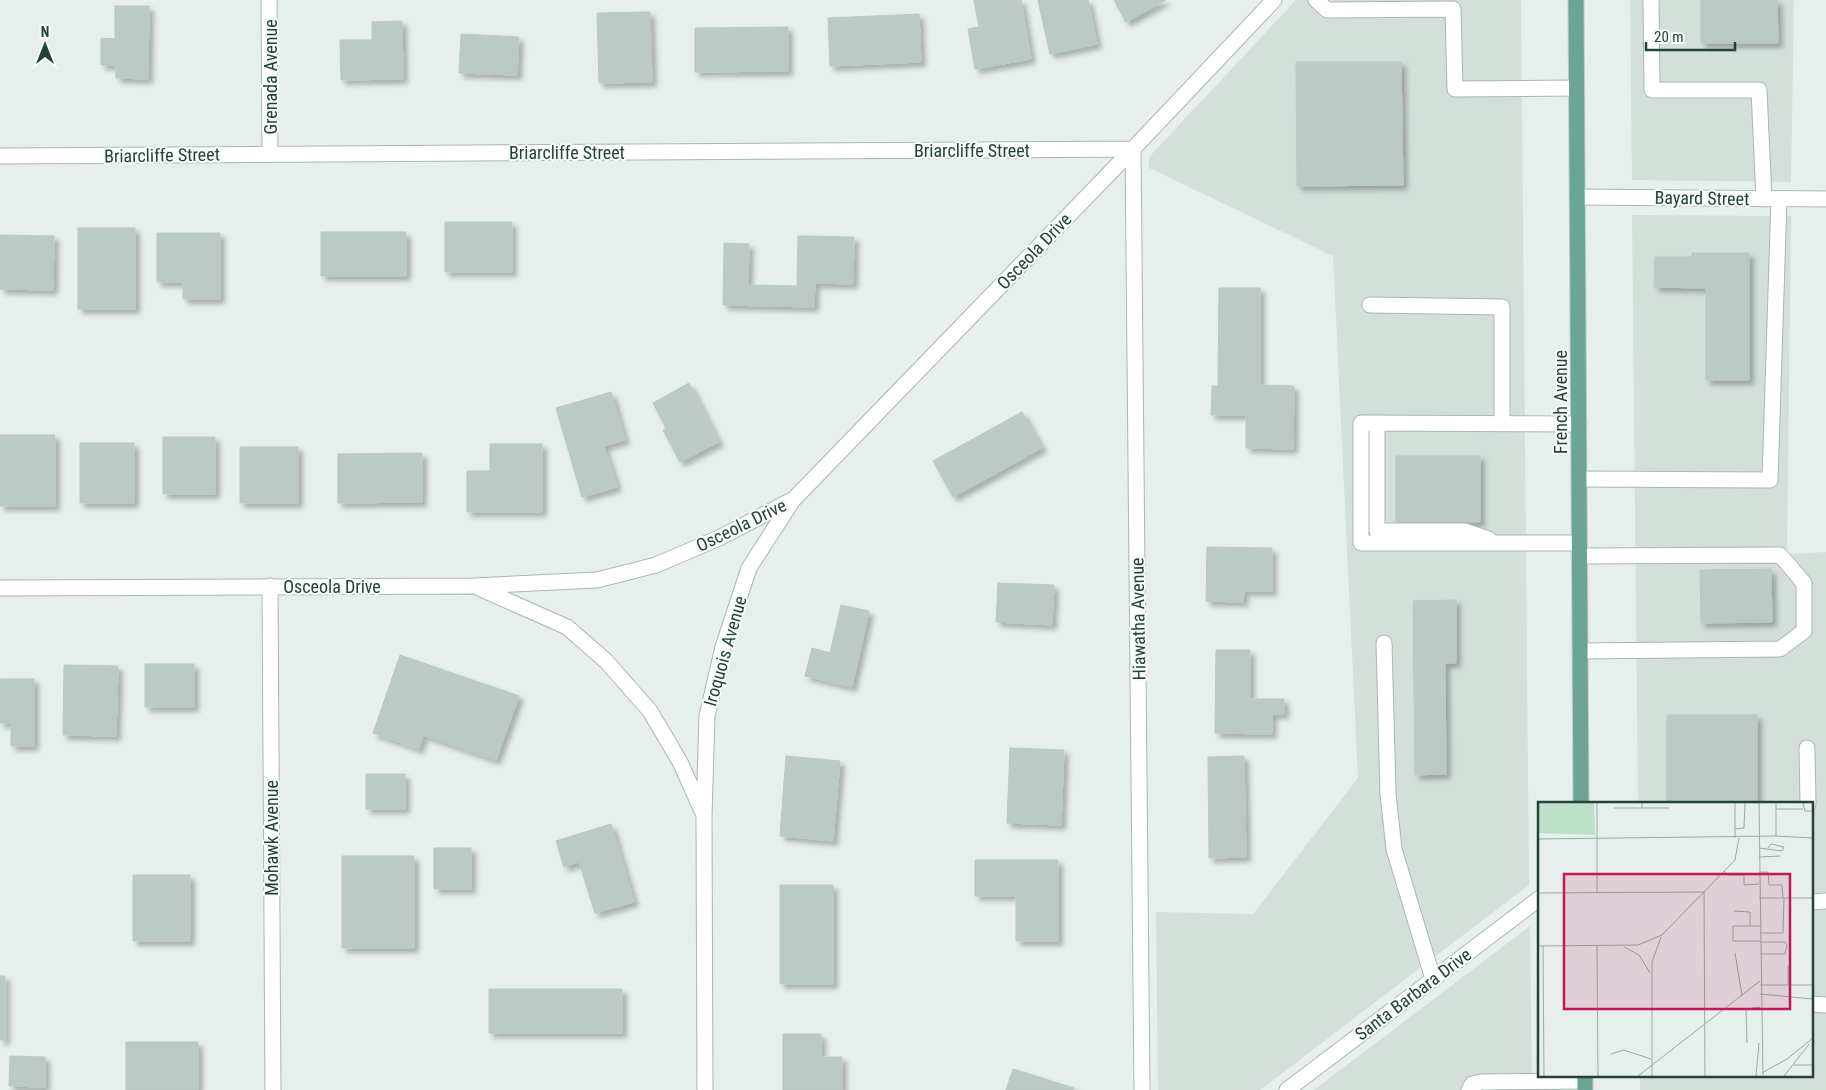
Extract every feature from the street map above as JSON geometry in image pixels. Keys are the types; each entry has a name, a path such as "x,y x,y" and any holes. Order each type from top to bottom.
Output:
{"main road":[{"name":"French Avenue","path":"1576,0 1581,802"}],"street":[{"name":"Grenada Avenue","path":"270,0 270,154"},
{"name":"Osceola Drive","path":"0,588 474,586 597,580 656,564 719,538 794,499 1133,149 1274,0"},
{"path":"1316,0 1327,10 1453,8 1455,89 1577,88"},
{"path":"1580,479 1770,480 1771,199 1759,90 1652,90 1651,0"},
{"name":"Briarcliffe Street","path":"0,156 1133,149"},
{"name":"Hiawatha Avenue","path":"1133,149 1142,1090"},
{"name":"Bayard Street","path":"1578,197 1826,199"},
{"path":"1370,305 1502,307 1502,424"},
{"path":"1579,424 1361,423 1361,543 1499,543 1580,550 1780,555 1804,583 1804,632 1780,649 1580,651"},
{"name":"Iroquois Avenue","path":"705,1090 704,816 707,716 723,647 749,568 794,499"},
{"name":"Mohawk Avenue","path":"270,586 272,1090"},
{"name":"Iroquois Avenue","path":"474,586 567,626 606,660 650,711 680,762 704,816"},
{"path":"1384,643 1388,794 1394,850 1433,979"},
{"path":"1807,748 1808,802"},
{"name":"Santa Barbara Drive","path":"1287,1090 1538,900"},
{"path":"1469,1090 1472,1084 1481,1082 1585,1082"}],"shaded area":[{"path":"1296,0 1521,0 1529,885 1260,1090 1158,1090 1156,912 1253,914 1358,778 1333,256 1149,168 1149,157"},
{"path":"1630,0 1794,0 1791,182 1632,180"},
{"path":"1632,215 1791,216 1787,554 1826,552 1826,1090 1640,1090 1640,1078 1814,1078 1814,802 1638,802"},
{"path":"1530,926 1532,1090 1314,1090"}],"building":[{"path":"974,0 1021,0 1031,59 975,69 968,29 979,27"},
{"path":"1038,0 1088,0 1097,44 1050,54"},
{"path":"1114,0 1166,0 1126,22"},
{"path":"1701,0 1777,0 1778,43 1701,43"},
{"path":"115,6 149,6 148,79 116,78 116,65 101,65 101,38 115,39"},
{"path":"650,12 652,82 599,83 597,13"},
{"path":"919,14 921,62 830,66 828,18"},
{"path":"402,21 403,79 341,80 340,40 372,40 372,22"},
{"path":"788,27 788,71 695,72 695,28"},
{"path":"461,34 519,37 517,75 459,73"},
{"path":"1296,62 1401,62 1403,185 1297,186"},
{"path":"445,222 512,222 512,272 445,272"},
{"path":"78,228 135,228 135,309 78,309"},
{"path":"321,232 406,232 406,276 321,276"},
{"path":"157,233 220,233 220,299 183,299 183,282 157,282"},
{"path":"0,235 54,236 53,290 0,289"},
{"path":"798,236 854,237 853,284 815,283 814,307 723,305 724,243 749,244 748,285 797,286"},
{"path":"1692,253 1749,253 1749,380 1706,380 1706,288 1654,287 1655,257 1692,257"},
{"path":"1219,288 1260,288 1260,385 1294,386 1293,449 1246,448 1246,415 1211,415 1212,386 1218,386"},
{"path":"689,383 719,442 680,462 663,430 666,428 653,403"},
{"path":"611,392 625,440 604,446 617,487 582,497 556,408"},
{"path":"1022,412 1042,448 953,497 933,461"},
{"path":"0,435 55,435 55,506 0,506"},
{"path":"163,437 215,437 215,494 163,494"},
{"path":"80,443 134,443 134,503 80,503"},
{"path":"490,444 542,444 542,512 467,512 467,471 490,471"},
{"path":"240,447 298,447 298,503 240,503"},
{"path":"422,453 422,502 338,503 338,454"},
{"path":"1396,456 1480,456 1480,522 1396,522"},
{"path":"1207,547 1272,548 1272,591 1244,591 1243,602 1206,601"},
{"path":"1771,569 1772,622 1701,623 1700,570"},
{"path":"998,583 1054,585 1052,625 996,622"},
{"path":"1456,600 1456,663 1445,663 1446,774 1415,775 1413,601"},
{"path":"841,605 869,611 852,687 805,676 812,648 830,653"},
{"path":"1216,650 1250,650 1250,699 1284,699 1284,714 1272,714 1272,734 1215,733"},
{"path":"400,655 519,696 496,760 423,735 419,749 373,733"},
{"path":"145,664 194,664 194,707 145,707"},
{"path":"64,665 118,666 116,736 63,735"},
{"path":"0,679 34,679 34,746 11,746 11,723 0,723"},
{"path":"1667,715 1757,715 1757,802 1667,802"},
{"path":"1010,748 1064,750 1061,825 1007,823"},
{"path":"786,756 840,761 833,841 780,836"},
{"path":"1244,756 1246,857 1209,858 1208,757"},
{"path":"366,774 405,774 405,809 366,809"},
{"path":"611,824 634,902 595,913 579,862 564,867 556,841"},
{"path":"434,848 471,848 471,889 434,889"},
{"path":"342,856 414,856 414,948 342,948"},
{"path":"975,860 1058,860 1058,941 1016,941 1016,896 975,896"},
{"path":"133,875 190,875 190,941 133,941"},
{"path":"780,885 833,885 833,984 780,984"},
{"path":"0,976 5,976 5,1040 0,1040"},
{"path":"489,989 622,989 622,1033 489,1033"},
{"path":"783,1034 821,1034 821,1057 842,1057 842,1090 783,1090"},
{"path":"126,1042 198,1042 198,1090 126,1090"},
{"path":"10,1056 45,1057 45,1087 9,1086"},
{"path":"1013,1069 1074,1088 1073,1090 1006,1090"}]}
